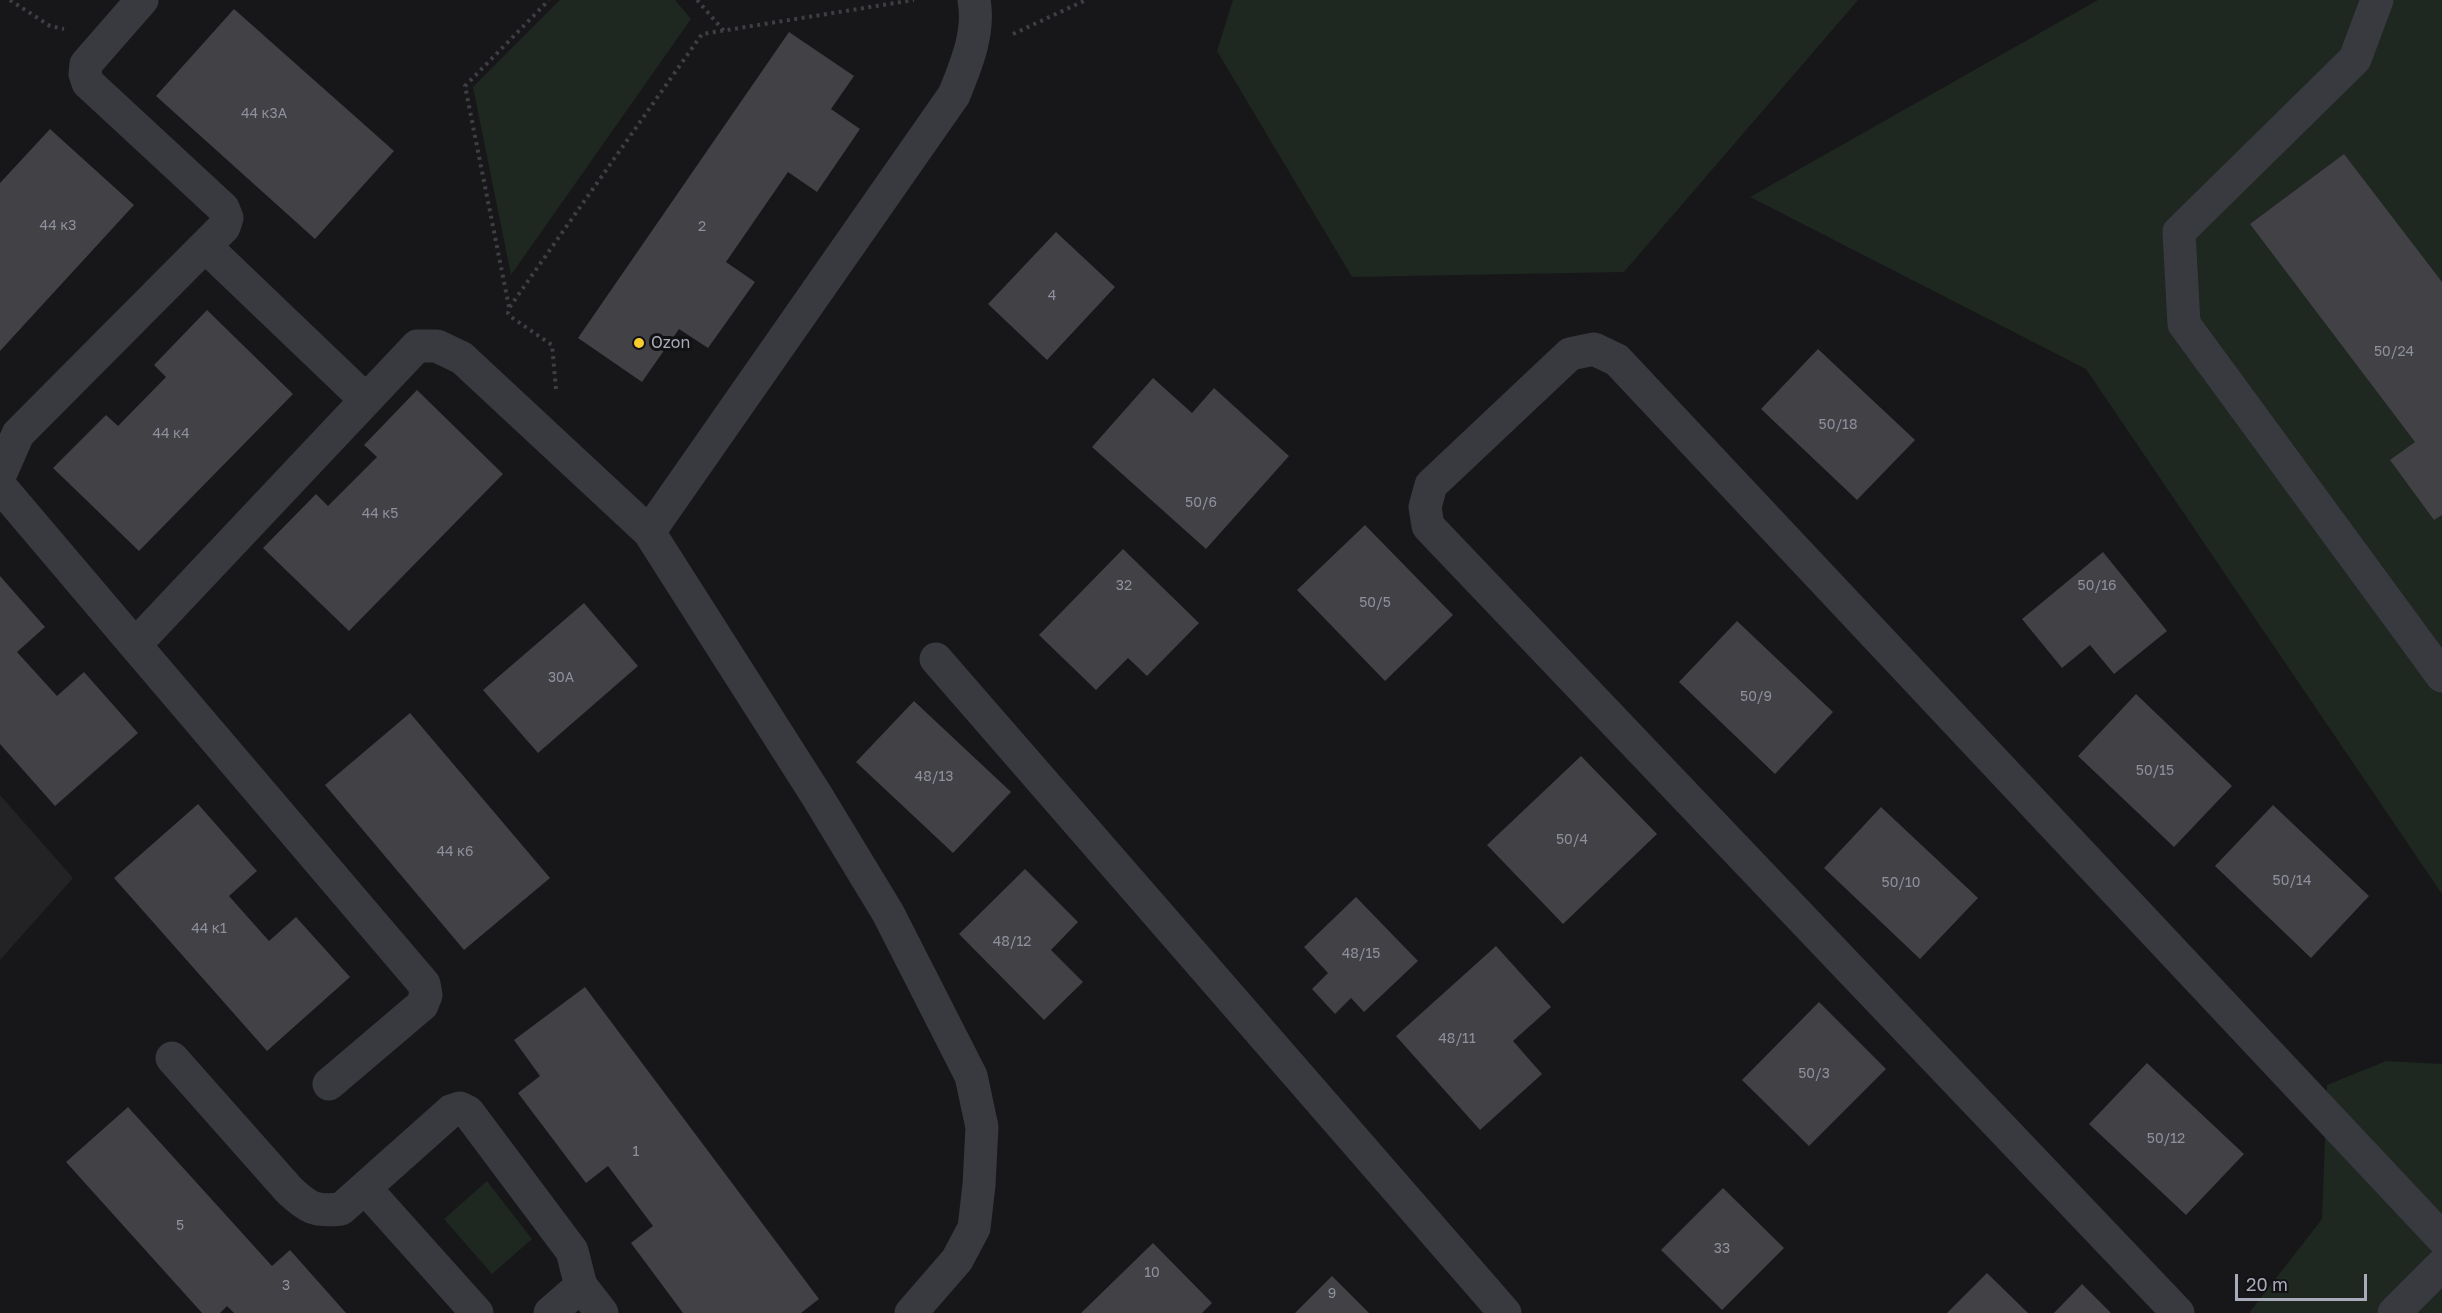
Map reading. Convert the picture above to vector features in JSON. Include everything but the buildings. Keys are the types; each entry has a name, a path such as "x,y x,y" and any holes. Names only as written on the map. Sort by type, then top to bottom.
{"street":[{"path":"0,475 18,434 206,246 224,227 227,218 223,208 88,83 85,74 86,64 142,0"},
{"path":"649,532 954,95 971,54 974,0"},
{"path":"2377,0 2355,59 2179,232 2184,324 2442,676"},
{"path":"206,246 366,400"},
{"path":"135,645 417,346 438,346 462,358 649,532 817,796 888,913 971,1076 982,1127 974,1227 957,1260 910,1313"},
{"path":"2178,1313 1428,526 1425,507 1431,486 1570,354 1594,349 1617,360 2442,1238"},
{"path":"0,486 424,984 426,995 422,1005 329,1084"},
{"path":"936,659 1505,1313"},
{"path":"172,1058 289,1190 305,1205 314,1209 341,1209 451,1111 460,1108 468,1112 572,1251 580,1286 603,1313"},
{"path":"365,1188 477,1313"},
{"path":"2394,1313 2442,1265"},
{"path":"550,1313 580,1286"}],"path":[{"path":"10,0 50,26 108,39"},
{"path":"549,0 465,86 509,308 508,313 552,345 561,450"},
{"path":"698,0 724,31"},
{"path":"509,308 702,34 914,0"},
{"path":"971,54 1086,0"}],"shaded area":[{"path":"560,0 675,0 691,19 511,275 473,87"},
{"path":"1233,0 1858,0 1624,272 1352,277 1217,51"},
{"path":"2098,0 2442,0 2442,894 2086,369 1750,197"},
{"path":"0,795 73,878 0,960"},
{"path":"2386,1061 2442,1064 2442,1313 2249,1313 2322,1219 2327,1085"},
{"path":"487,1181 532,1239 492,1274 444,1219"}],"place":[{"name":"Ozon","path":"639,343"}]}
